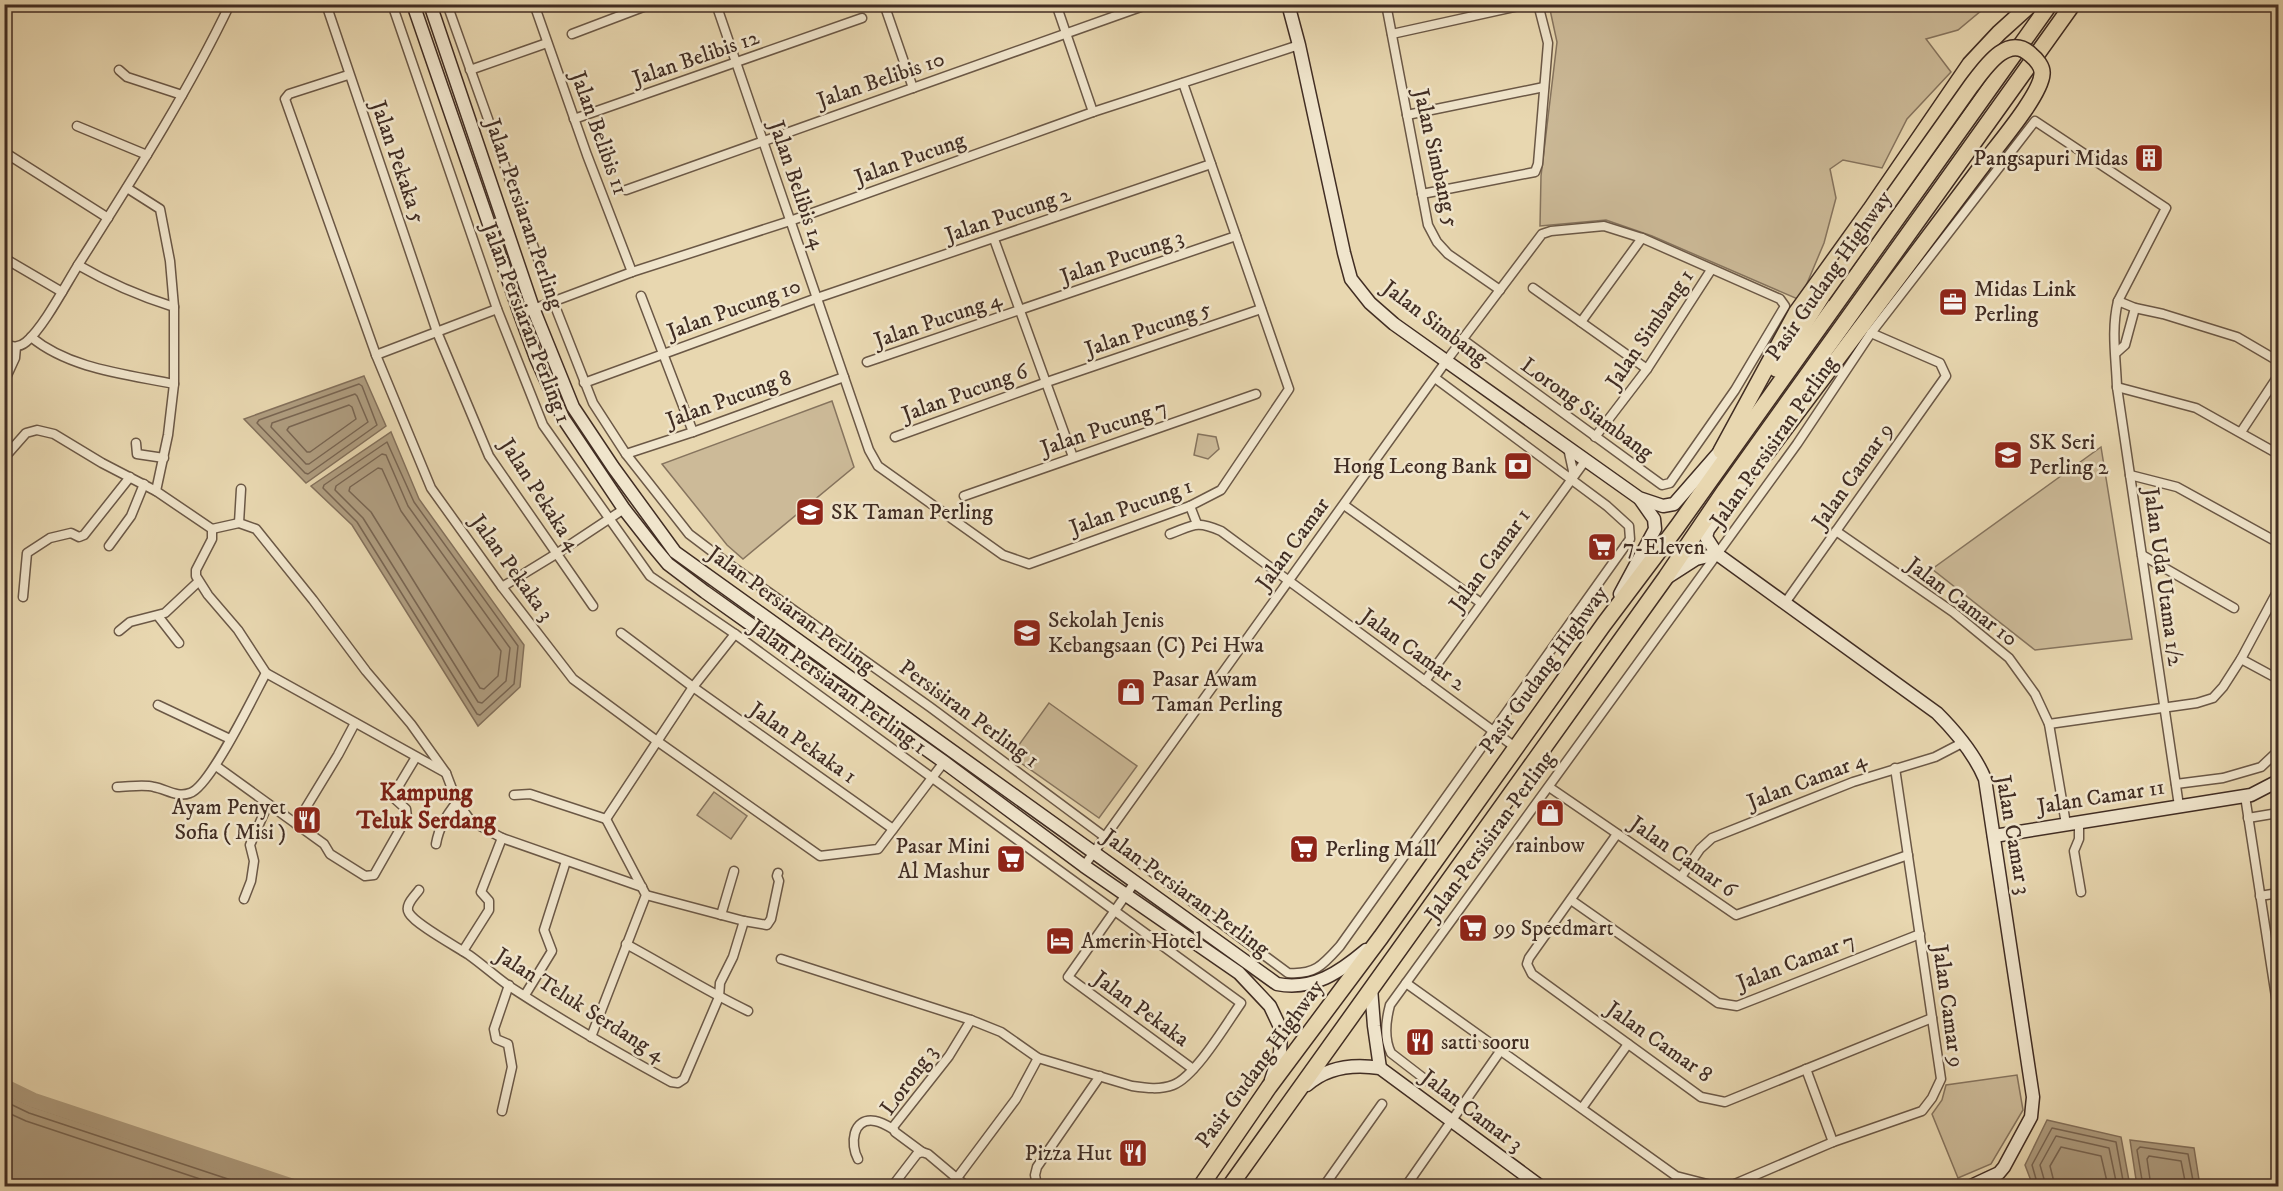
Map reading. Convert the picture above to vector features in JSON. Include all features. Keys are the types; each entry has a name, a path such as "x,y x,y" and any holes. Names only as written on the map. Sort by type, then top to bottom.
{"highway":[{"path":"1677,527 1747,407 1796,313 1970,64 2031,4"},
{"name":"Pasir Gudang Highway","path":"1201,1186 1269,1087 1381,937 1515,747 1677,527 2050,4"},
{"name":"Pasir Gudang Highway","path":"1230,1186 2073,4"},
{"path":"1725,490 1749,474 1800,410 2019,117 2039,85 2043,72 2037,60 2027,50 2015,48 2004,50 1993,58 1971,86 1822,296 1767,383 1747,407"}],"main road":[{"name":"Jalan Persiaran Perling","path":"413,4 536,358 563,418 624,509 668,564 705,592 944,762 1084,866 1239,973 1270,1006 1277,1017 1281,1034 1280,1053 1269,1087"},
{"name":"Jalan Persiaran Perling","path":"429,4 533,309 573,407 613,467 675,552 705,576 1277,984 1294,987 1332,976 1381,937"},
{"name":"Jalan Simbang","path":"1288,4 1351,279 1370,303 1394,324 1639,498"},
{"path":"1639,498 1663,506 1674,504 1722,449"},
{"path":"1666,577 1696,559 1718,554 1706,537 1708,530 1749,474"},
{"path":"1604,624 1655,529 1654,519 1639,498"},
{"name":"Jalan Camar 3","path":"1718,554 1938,713 1962,743 1985,779 2033,1097 2031,1117 2004,1167 1999,1173 1971,1186"},
{"name":"Jalan Camar 11","path":"1994,836 2245,796 2278,781"},
{"path":"1292,1098 1318,1076 1337,1069 1356,1066 1380,1068 1371,988"},
{"name":"Jalan Camar 3","path":"1380,1068 1540,1186"}],"street":[{"path":"4,344 16,347 24,344 62,292 203,61 230,4"},
{"name":"Jalan Pekaka 5","path":"326,4 348,75 437,332"},
{"name":"Jalan Persiaran Perling 1","path":"392,4 497,309 543,425 650,576 735,634 931,779"},
{"name":"Jalan Persiaran Perling 1","path":"447,4 584,383 593,404 626,454"},
{"name":"Jalan Belibis 11","path":"534,4 574,120 632,272"},
{"path":"572,34 651,4"},
{"name":"Jalan Belibis 14","path":"716,4 844,377"},
{"path":"884,4 913,88"},
{"path":"1056,4 1093,112"},
{"name":"Jalan Belibis 10","path":"626,190 1149,4"},
{"name":"Jalan Simbang 5","path":"1386,4 1428,225 1437,242 1448,254 1500,290"},
{"path":"1392,34 1528,4"},
{"path":"1422,194 1535,172 1538,164 1548,43 1538,4"},
{"name":"Jalan Belibis 12","path":"574,120 862,18"},
{"path":"470,70 547,43"},
{"name":"Jalan Pucung","path":"520,314 632,272 790,220 1093,112 1299,45"},
{"path":"119,70 127,77 182,95"},
{"name":"Jalan Pekaka 3","path":"348,75 290,94 285,99 376,355 431,488 573,679 820,856 878,849 944,762"},
{"name":"Jalan Pucung 1","path":"844,377 869,450 878,466 1003,555 1029,564 1190,506 1221,490 1289,389 1183,83"},
{"path":"1407,115 1544,87"},
{"name":"Jalan Persisiran Perling","path":"1461,1107 1395,1058 1389,1048 1386,1019 1390,1005 1797,444 1871,333 2035,121 2165,206 2166,212 2118,301"},
{"path":"77,126 147,155"},
{"path":"4,152 108,218"},
{"name":"Jalan Pucung 2","path":"817,298 1211,164"},
{"path":"127,188 160,209 170,261 174,307 174,384 164,458 156,491"},
{"name":"Jalan Camar","path":"1084,866 1462,339 1542,234 1599,225 1642,238"},
{"name":"Jalan Pucung 3","path":"1020,311 1236,236"},
{"path":"1581,322 1642,238 1712,270"},
{"path":"994,239 1073,457"},
{"path":"4,258 62,292"},
{"path":"78,265 132,294 174,307"},
{"name":"Jalan Simbang 1","path":"1595,437 1647,369 1712,270"},
{"name":"Lorong Siambang","path":"1462,339 1662,485 1670,483 1735,390 1785,306 1780,299 1712,270"},
{"path":"1533,288 1647,369"},
{"path":"641,296 693,432"},
{"name":"Jalan Pucung 10","path":"584,383 817,298"},
{"path":"2118,301 2237,337 2278,361"},
{"name":"Jalan Uda Utama 1/2","path":"2118,301 2113,345 2116,353 2117,387 2180,806"},
{"path":"2116,353 2125,345 2135,308"},
{"path":"376,355 497,309"},
{"name":"Jalan Pucung 5","path":"1047,382 1262,309"},
{"name":"Jalan Pucung 4","path":"867,362 1020,311"},
{"name":"Jalan Pekaka 4","path":"437,332 489,456 593,606"},
{"name":"Jalan Camar 9","path":"1785,603 1946,376 1940,363 1871,333"},
{"path":"31,337 47,350 73,361 174,384"},
{"path":"4,382 15,358 16,347"},
{"path":"2241,432 2278,376"},
{"name":"Jalan Pucung 8","path":"626,454 844,377"},
{"path":"1434,378 1572,479"},
{"name":"Jalan Pucung 6","path":"895,437 1047,382"},
{"path":"2117,387 2196,408 2278,454"},
{"name":"Jalan Pucung 7","path":"964,496 1256,394"},
{"path":"4,458 26,433 37,430 54,434 102,463 156,491 212,529 239,523 256,529 366,671 411,724 446,773 458,802 471,821 502,838 644,891 762,925 770,922 779,881 778,873"},
{"path":"136,442 137,454 164,458"},
{"path":"1568,448 1573,471 1572,479"},
{"name":"Persisiran Perling 1","path":"626,454 689,534 930,707 1288,973 1299,974 1313,971 1322,965 1340,945 1630,539 1629,526 1572,479"},
{"name":"Jalan Camar 1","path":"1425,681 1585,461"},
{"path":"1572,479 1590,470 1598,470"},
{"path":"2130,475 2177,487 2275,542"},
{"path":"23,597 27,553 50,538 70,533 79,537 84,535 130,477"},
{"path":"109,546 131,516 144,484"},
{"path":"239,523 242,489"},
{"path":"1344,505 1481,603"},
{"path":"1170,534 1197,524 1190,506"},
{"path":"502,586 624,509"},
{"name":"Jalan Camar 2","path":"1197,524 1204,524 1221,531 1515,747"},
{"path":"212,529 212,539 196,570 198,582 238,630 266,673 446,773"},
{"name":"Jalan Camar 10","path":"1836,531 1953,612 1992,642 2008,658 2035,694 2049,724 2079,839 2074,851 2081,892"},
{"path":"2142,555 2234,608"},
{"path":"119,631 130,622 165,614 198,582"},
{"path":"2049,724 2197,703 2213,698 2241,659 2278,590"},
{"path":"158,616 178,643"},
{"name":"Jalan Pekaka 1","path":"621,633 893,829"},
{"path":"606,819 693,687 735,634"},
{"path":"2241,659 2278,679"},
{"path":"117,787 154,786 174,794 190,794 201,785 216,766 266,673"},
{"path":"158,705 230,739"},
{"path":"296,824 355,723"},
{"name":"Jalan Camar 4","path":"1681,877 1700,849 1712,838 1853,782 1935,758 1962,743"},
{"path":"2176,784 2223,778 2261,767 2278,751"},
{"path":"216,766 324,844 330,854 370,877 374,875 407,817 406,809 395,799 395,792 416,757"},
{"name":"Jalan Camar 9","path":"1730,1186 1833,1142 1922,1111 1932,1098 1941,1079 1895,768"},
{"path":"781,959 971,1020 1001,1032 1038,1058 1132,1086 1159,1088 1173,1085 1193,1070 1241,1003 931,779"},
{"name":"Jalan Camar 6","path":"1549,787 1736,915 1908,855"},
{"path":"514,795 530,794 606,819 644,891 591,1037"},
{"path":"2245,796 2278,1010"},
{"path":"436,844 438,831 445,817 458,802"},
{"path":"244,898 251,881 254,861 250,845 268,804"},
{"path":"2248,818 2278,813"},
{"name":"Jalan Camar 8","path":"1617,834 1527,964 1532,974 1701,1097 1725,1102 1932,1018"},
{"path":"463,951 489,910 489,901 480,892 502,838"},
{"path":"525,995 552,951 544,930 566,861"},
{"path":"721,915 734,871"},
{"path":"1115,911 1135,882"},
{"name":"Jalan Teluk Serdang 4","path":"419,890 408,904 410,914 509,986 591,1037 671,1082 678,1083 684,1079 719,997"},
{"path":"2260,896 2278,893"},
{"name":"Jalan Camar 7","path":"1571,900 1718,1003 1737,1006 1920,934"},
{"name":"Jalan Pekaka","path":"1115,911 1068,977 1193,1070"},
{"path":"719,997 720,983 733,957 744,921"},
{"path":"626,944 748,1011"},
{"path":"1406,983 1676,1176 1715,1186"},
{"path":"502,1111 512,1067 508,1044 496,1039 494,1029 509,986"},
{"name":"Lorong 3","path":"966,1186 954,1183 928,1154 922,1152 893,1129 895,1122 949,1056 971,1020"},
{"path":"1582,1108 1628,1044"},
{"path":"1406,1186 1501,1050"},
{"path":"954,1183 1016,1099 1038,1058"},
{"path":"1806,1070 1833,1142"},
{"path":"1037,1186 1035,1175 1037,1167 1100,1076"},
{"path":"1324,1186 1382,1104"},
{"path":"858,1160 852,1143 858,1128 868,1121 875,1121 893,1129"},
{"path":"894,1184 917,1154 922,1152"}],"shaded area":[{"path":"1549,5 1988,5 1958,30 1926,39 1951,72 1907,119 1882,168 1843,160 1830,169 1836,198 1824,243 1800,300 1652,236 1606,220 1540,226 1541,176 1557,42"},
{"path":"832,401 854,467 743,559 727,545 662,464"},
{"path":"1198,434 1216,437 1219,449 1208,459 1194,455"},
{"path":"2101,447 2132,639 2035,650 1932,569"},
{"path":"1049,703 1137,766 1099,818 1011,756"},
{"path":"714,792 747,816 731,839 697,815"},
{"path":"2017,1075 2023,1110 1991,1164 1958,1178 1932,1114 1942,1100 1946,1085"}],"water":[{"path":"364,376 386,426 306,483 244,419"},
{"path":"391,432 419,499 524,645 520,687 478,726 352,525 311,486"},
{"path":"5,1086 33,1100 292,1186 5,1186"},
{"path":"2047,1120 2121,1137 2130,1186 2033,1186 2025,1165"},
{"path":"2130,1140 2194,1148 2200,1186 2137,1186"}],"waterway":[{"path":"4,1086 33,1100 292,1186"}],"place":[{"name":"Pangsapuri Midas","path":"2149,158"},
{"name":"Midas Link Perling","path":"1953,302"},
{"name":"SK Seri Perling 2","path":"2008,455"},
{"name":"Hong Leong Bank","path":"1518,466"},
{"name":"SK Taman Perling","path":"810,512"},
{"name":"7-Eleven","path":"1602,547"},
{"name":"Sekolah Jenis Kebangsaan (C) Pei Hwa","path":"1027,633"},
{"name":"Pasar Awam Taman Perling","path":"1131,692"},
{"name":"rainbow","path":"1550,813"},
{"name":"Ayam Penyet Sofia ( Misi )","path":"307,820"},
{"name":"Perling Mall","path":"1304,849"},
{"name":"Pasar Mini Al Mashur","path":"1011,859"},
{"name":"99 Speedmart","path":"1473,928"},
{"name":"Amerin Hotel","path":"1060,941"},
{"name":"satti sooru","path":"1420,1042"},
{"name":"Pizza Hut","path":"1133,1153"}],"district":[{"name":"Kampung Teluk Serdang","path":"426,807"}]}
